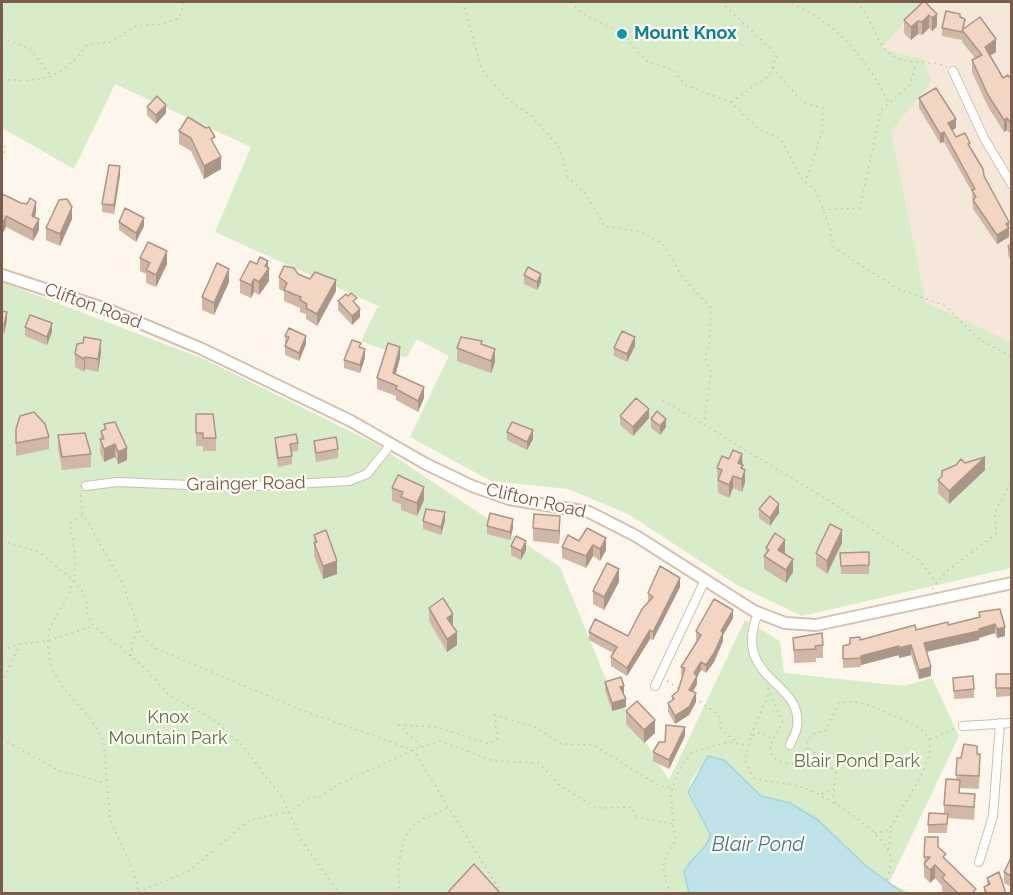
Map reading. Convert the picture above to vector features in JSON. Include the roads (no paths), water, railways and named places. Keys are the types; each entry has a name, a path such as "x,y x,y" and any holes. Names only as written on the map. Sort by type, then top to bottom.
{"main road":[{"name":"Clifton Road","path":"2,275 109,310 202,349 351,421 444,473 490,493 509,499 590,512 636,536 758,613 784,623 816,625 1011,583"}],"street":[{"path":"954,71 984,138 1011,185"},
{"name":"Grainger Road","path":"86,486 117,482 237,487 349,481 367,474 391,444"},
{"path":"656,686 705,580"},
{"path":"758,613 750,633 752,651 765,673 784,692 795,712 797,727 790,745"},
{"path":"979,862 993,816 1000,723"},
{"path":"963,726 1011,723"}],"water":[{"name":"Blair Pond","path":"708,756 724,760 761,796 790,803 818,820 865,865 903,893 689,893 684,872 703,849 710,834 688,792"}],"place":[{"name":"Mount Knox","path":"622,34"}],"park label":[{"name":"Knox Mountain Park","path":"168,728"},
{"name":"Blair Pond Park","path":"857,762"}]}
